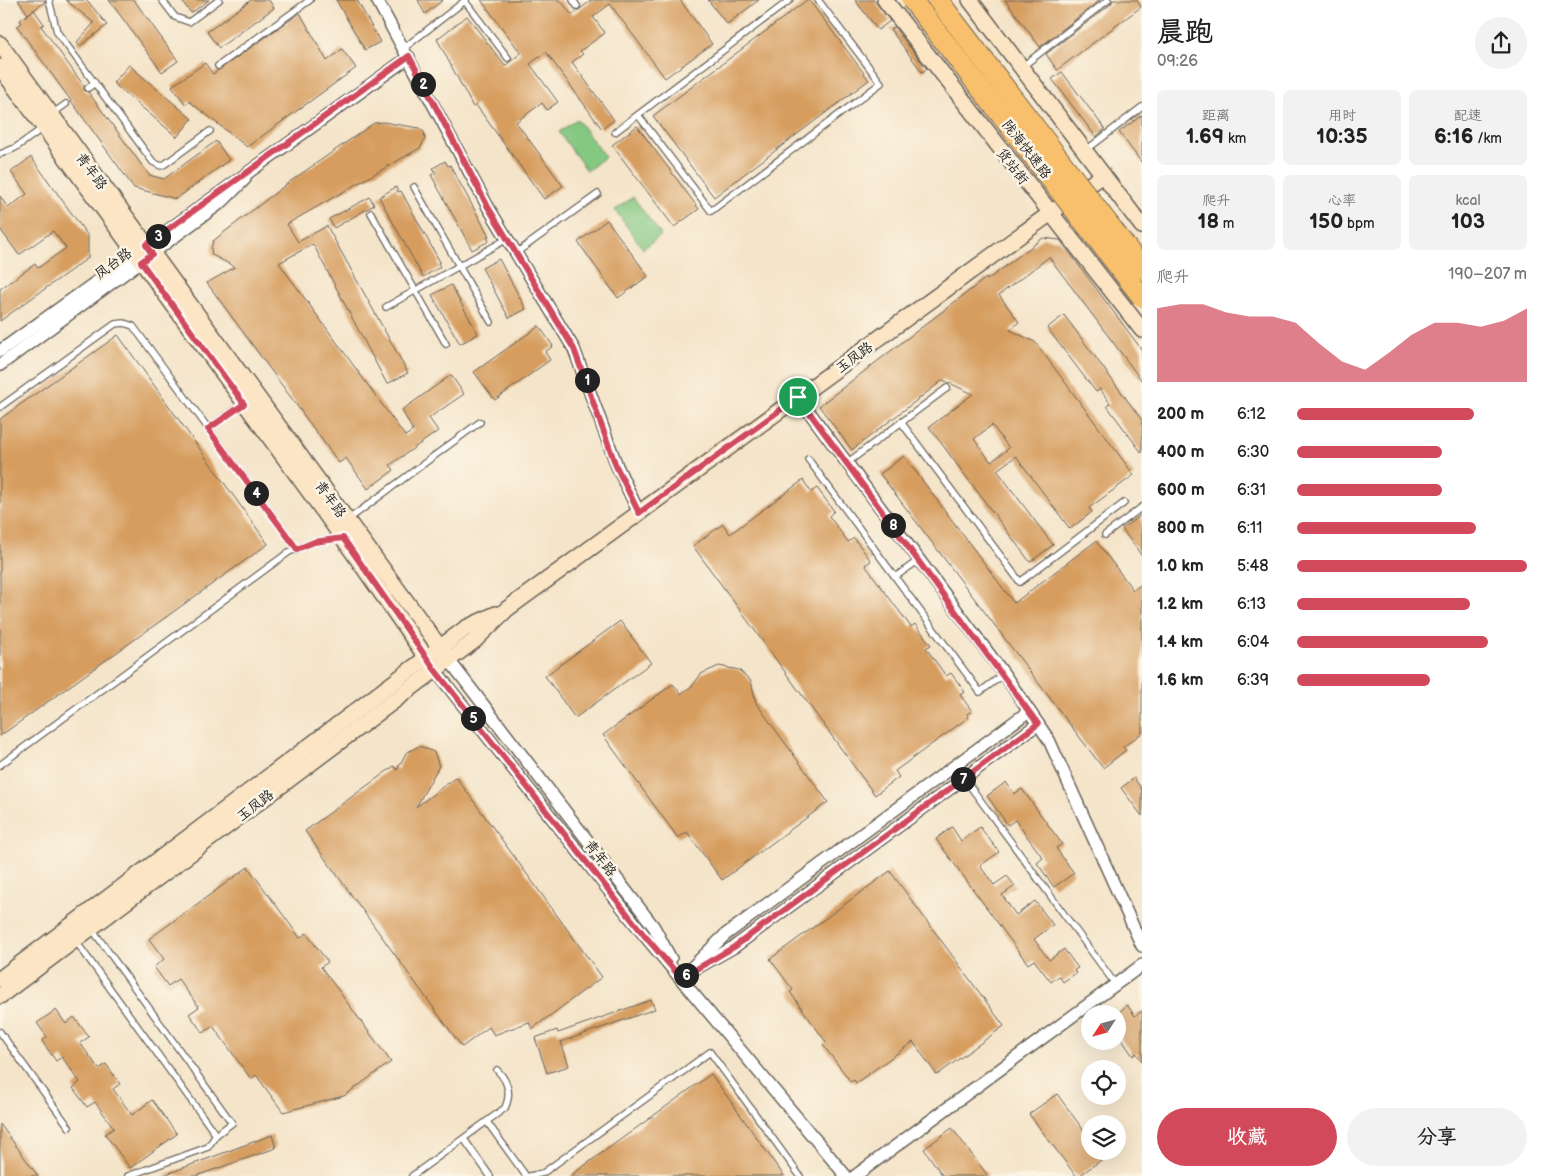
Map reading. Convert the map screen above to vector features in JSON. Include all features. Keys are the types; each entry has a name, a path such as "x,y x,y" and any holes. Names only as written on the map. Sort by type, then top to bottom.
{"highway":[{"name":"陇海快速路","path":"912,0 1142,297"},
{"name":"陇海快速路","path":"938,0 1142,268"}],"street":[{"path":"377,0 469,172 574,349 616,466 639,513"},
{"name":"货站街","path":"885,0 1142,330"},
{"path":"970,0 1142,226"},
{"name":"青年路","path":"0,44 48,121 143,253 347,521 449,660 654,926 681,978"},
{"name":"凤台路","path":"0,351 143,253 223,201 263,162 406,52"},
{"name":"青年路","path":"0,67 48,121"},
{"name":"玉凤路","path":"0,980 432,664 449,660 474,641 507,609 1103,175"},
{"name":"凤台路","path":"0,365 143,253"},
{"name":"青年路","path":"143,253 244,404 343,538 432,664 638,928 681,978"},
{"path":"798,397 1004,674 1049,740 1142,946"},
{"name":"玉凤路","path":"0,996 432,664 440,648 466,628 507,609"},
{"path":"681,978 725,935 1030,712"},
{"path":"681,978 734,947 1038,724"},
{"path":"855,1176 1142,965"},
{"path":"681,978 846,1176"}],"lane":[{"path":"50,0 57,32 153,162 161,166 210,132"},
{"path":"162,0 175,18 189,22 219,0"},
{"path":"218,66 310,0"},
{"path":"406,52 465,0 508,58"},
{"path":"615,132 790,0"},
{"path":"638,115 711,211 881,83 818,0"},
{"path":"1021,68 1108,0"},
{"path":"88,88 95,83"},
{"path":"0,154 15,148 66,104"},
{"path":"1085,151 1142,108"},
{"path":"414,187 491,322"},
{"path":"516,253 598,194"},
{"path":"371,213 446,344"},
{"path":"386,307 507,238"},
{"path":"0,407 115,324 124,323 133,326 297,549"},
{"path":"847,463 947,388"},
{"path":"208,429 244,404"},
{"path":"347,521 480,422"},
{"path":"901,422 1020,582 1124,503"},
{"path":"808,459 980,692 1004,674"},
{"path":"1105,535 1142,507"},
{"path":"0,765 289,552 314,542 343,538"},
{"path":"895,577 919,560"},
{"path":"964,778 1116,985"},
{"path":"90,927 232,1123 216,1135 208,1147 128,1176"},
{"path":"75,939 216,1135"},
{"path":"0,1032 69,1127"},
{"path":"530,1176 543,1172 710,1052 800,1176"},
{"path":"412,1176 505,1108 508,1102 507,1084 497,1070"},
{"path":"487,1122 526,1176"},
{"path":"464,1139 490,1176"}],"green space":[{"path":"577,119 605,157 587,171 559,132"},
{"path":"633,197 661,235 643,249 615,210"}],"building":[{"path":"18,0 44,0 45,2 28,14"},
{"path":"66,0 87,0 107,25 80,46 77,42 94,23"},
{"path":"109,0 134,0 178,61 162,72"},
{"path":"181,0 209,0 191,13"},
{"path":"251,0 269,0 274,8 219,48 207,32"},
{"path":"336,0 357,0 380,42 365,50"},
{"path":"418,0 443,0 425,14"},
{"path":"481,0 560,0 572,15 592,0 680,0 712,44 665,78 610,4 593,17 605,33 580,51 583,54 572,62 614,120 602,129 546,52 530,64 558,102 547,110 542,103 516,122 563,186 544,199 476,105 473,107 437,39 467,16 505,66 521,53"},
{"path":"708,0 759,0 727,24"},
{"path":"809,0 869,80 714,197 653,116"},
{"path":"855,0 874,0 890,21 878,30"},
{"path":"1005,0 1100,0 1040,47"},
{"path":"1113,0 1137,0 1141,7 1057,70 1046,54 1111,4"},
{"path":"34,10 44,24 41,26 84,86 84,90 89,93 149,175 164,179 216,141 229,160 176,199 134,188 17,26 22,23 20,20"},
{"path":"300,13 327,61 342,49 356,68 247,147 189,101 186,105 172,86 205,63 213,74"},
{"path":"894,27 927,69 922,72 890,29"},
{"path":"129,65 192,119 177,137 113,83"},
{"path":"1062,72 1105,129 1096,137 1052,79"},
{"path":"1142,115 1142,163 1119,132"},
{"path":"383,122 419,128 424,132 425,139 420,148 287,224 298,242 327,226 408,373 387,384 313,244 279,263 405,436 413,431 402,410 451,375 464,394 429,418 438,431 390,465 394,470 368,489 346,458 339,463 207,283 235,267 212,255 213,241 288,183 374,123"},
{"path":"637,126 699,209 674,227 612,145"},
{"path":"31,157 88,236 88,258 0,321 0,289 35,264 38,268 66,248 53,231 19,255 0,229 0,196 8,208 27,194 11,172"},
{"path":"445,161 448,166 450,165 489,236 487,237 489,241 472,250 431,175 436,173 433,168"},
{"path":"396,187 398,192 401,191 440,262 438,263 440,267 423,277 379,197"},
{"path":"370,197 374,205 334,228 329,219"},
{"path":"607,220 648,276 618,298 578,242"},
{"path":"1043,238 1060,240 1142,350 1142,381 1049,257 999,295 1019,322 1010,330 1035,342 1134,475 1089,508 1092,512 1070,529 1016,456 997,470 1053,545 1030,562 929,427 973,394 943,380 852,450 819,406 986,278 987,280","holes":["992,425 1009,448 991,462 974,439"]},
{"path":"499,259 526,309 509,318 482,268"},
{"path":"451,285 478,334 460,344 432,295"},
{"path":"1064,315 1142,420 1142,453 1107,406 1110,403 1100,389 1096,392 1047,328"},
{"path":"539,326 553,346 545,352 550,360 495,400 474,372"},
{"path":"118,335 268,544 0,736 0,419"},
{"path":"904,456 1014,603 1096,541 1133,590 1142,584 1142,733 1123,747 1126,750 1103,768 880,474"},
{"path":"803,480 811,492 817,488 834,511 829,516 848,542 854,538 871,561 865,565 911,627 915,624 931,645 926,648 946,676 951,673 965,692 960,695 972,711 967,714 969,717 895,771 899,777 875,795 693,546 723,524 730,534"},
{"path":"1142,514 1142,556 1122,529"},
{"path":"620,621 651,663 575,718 545,676"},
{"path":"719,666 739,670 751,681 756,703 828,802 722,880 687,832 678,838 603,735 673,684 681,694 693,685 701,674"},
{"path":"419,746 434,752 439,766 416,807 456,777 602,977 532,1029 529,1022 494,1035 489,1027 462,1047 305,831 394,766 397,770 406,753"},
{"path":"1134,778 1142,790 1142,816 1121,788"},
{"path":"1006,782 1014,794 1022,789 1062,844 1056,848 1074,873 1054,887 1037,863 1043,858 1015,820 1008,825 987,796"},
{"path":"952,827 961,841 980,827 999,852 980,866 994,885 1007,876 1015,886 1002,895 1016,915 1035,901 1053,925 1034,939 1049,960 1064,949 1078,968 1074,970 1076,973 1063,982 1059,976 1051,982 1034,960 1028,964 936,839"},
{"path":"248,867 300,938 306,933 328,962 321,967 391,1062 344,1096 283,1112 256,1075 251,1079 213,1026 203,1033 189,1014 199,1007 178,979 168,986 154,967 164,959 149,939"},
{"path":"890,871 1004,1026 937,1075 913,1042 856,1083 854,1080 851,1082 823,1045 826,1042 790,992 793,990 770,959"},
{"path":"651,1000 655,1009 561,1042 569,1066 547,1073 535,1038 557,1030 558,1033"},
{"path":"1126,1006 1135,1016 1142,1011 1142,1061 1136,1053 1133,1056 1126,1046"},
{"path":"56,1010 66,1024 74,1017 89,1037 80,1043 99,1069 106,1064 120,1084 113,1089 132,1115 152,1100 177,1134 130,1168 105,1134 114,1128 95,1102 87,1107 73,1088 80,1082 62,1057 56,1061 42,1041 47,1037 37,1023"},
{"path":"711,1074 784,1176 570,1176"},
{"path":"1057,1094 1081,1127 1081,1160 1101,1160 1079,1176 1076,1176 1029,1114"},
{"path":"0,1124 38,1176 0,1176"},
{"path":"952,1128 988,1176 943,1176 924,1149"},
{"path":"272,1135 276,1148 196,1176 161,1176"}],"route":[{"path":"409,56 488,207 574,349 616,466 639,513 798,397 1004,674 1038,724 734,947 681,978 644,935 435,670 343,538 314,542 297,549 208,429 244,404 141,262 152,254 146,245 217,192 263,162 409,56"}]}
